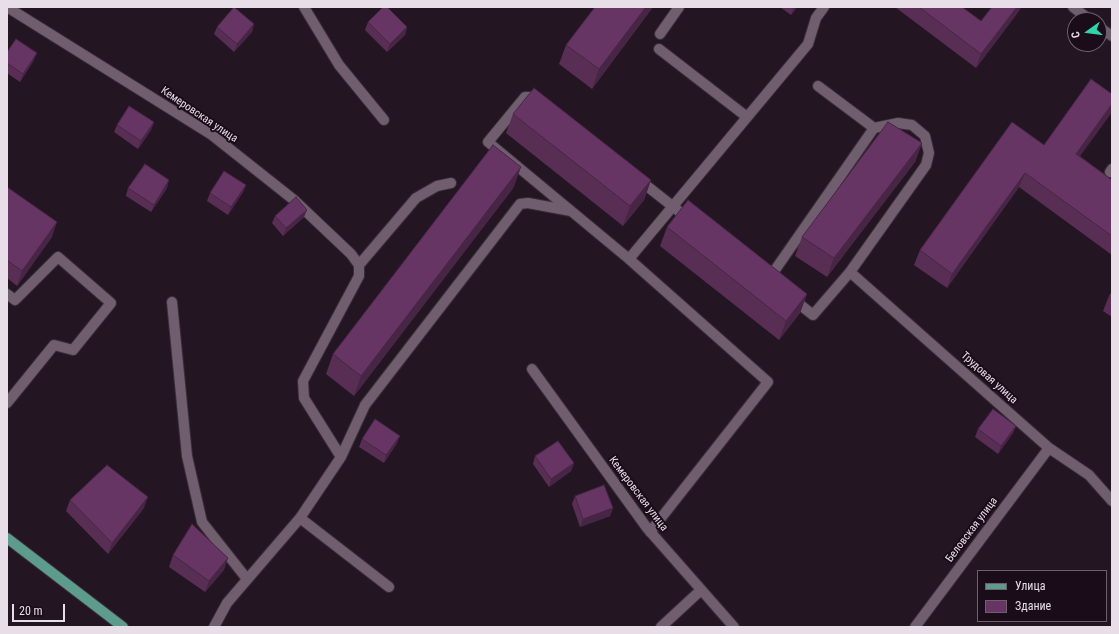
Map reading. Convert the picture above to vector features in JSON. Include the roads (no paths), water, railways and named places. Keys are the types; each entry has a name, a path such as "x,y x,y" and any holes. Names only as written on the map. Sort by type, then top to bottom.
{"main road":[{"path":"7,538 124,627"}],"street":[{"name":"Кемеровская улица","path":"7,7 212,135 294,200 351,254 358,265"},
{"path":"304,7 339,65 384,120"},
{"path":"660,34 679,7"},
{"path":"629,258 808,44 816,18 824,7"},
{"path":"659,49 747,117"},
{"path":"818,86 874,128"},
{"path":"550,109 538,100 531,97 525,97 488,142 629,258 768,382 650,532"},
{"path":"898,123 912,125 925,136 929,153 926,165 850,272 812,314 765,278 874,128 898,123"},
{"path":"629,173 696,225"},
{"path":"341,456 304,398 303,380 359,276 358,265 416,198 438,186 451,183"},
{"path":"214,627 227,603 300,518 341,456 365,404 520,204 528,203 572,211"},
{"path":"7,294 15,300 58,257 111,303 73,350 54,345 7,403"},
{"name":"Трудовая улица","path":"850,272 1049,448 1089,475 1112,501"},
{"path":"172,302 187,456 202,522 248,579"},
{"name":"Кемеровская улица","path":"532,369 650,532 734,627"},
{"name":"Беловская улица","path":"915,627 1049,448"},
{"path":"300,518 389,587"},
{"path":"661,627 701,590"}]}
